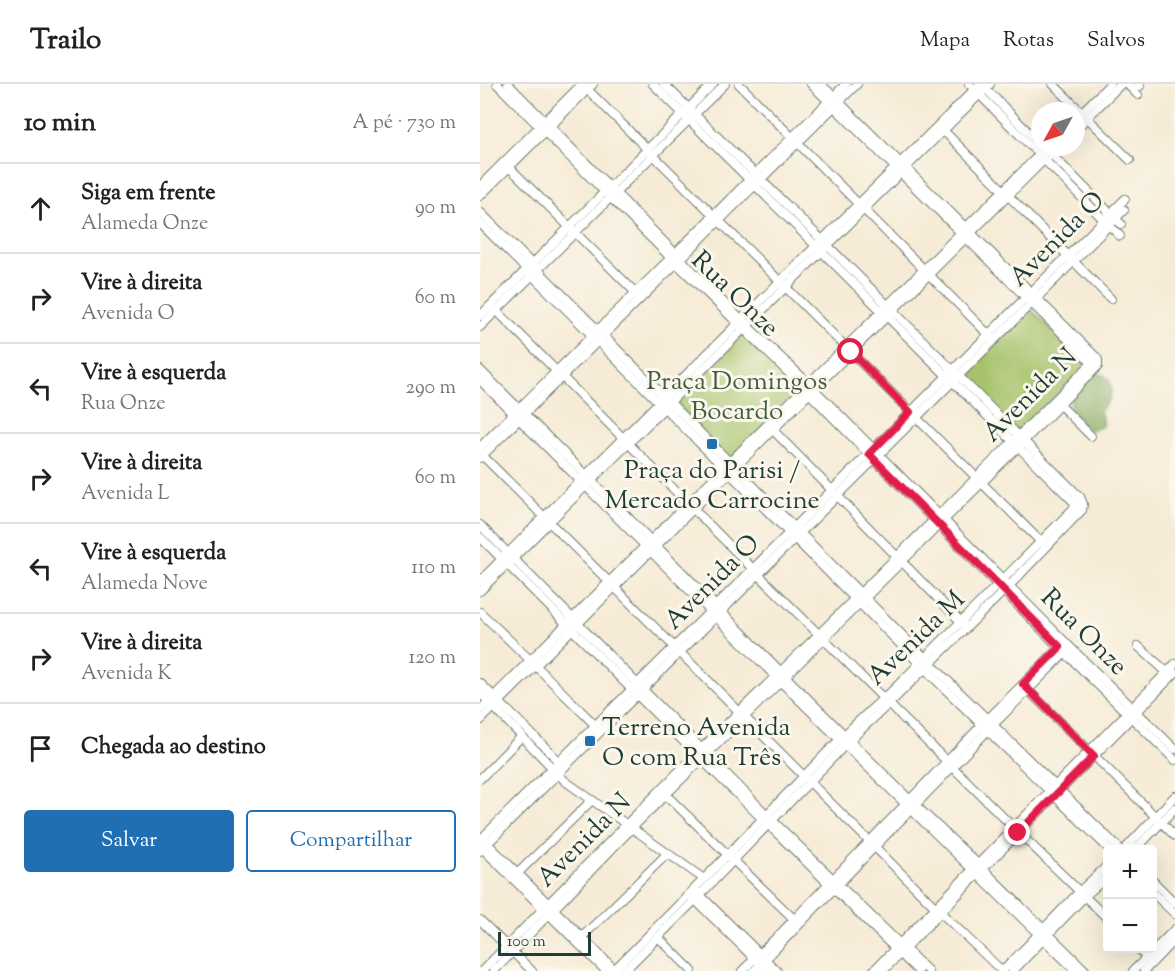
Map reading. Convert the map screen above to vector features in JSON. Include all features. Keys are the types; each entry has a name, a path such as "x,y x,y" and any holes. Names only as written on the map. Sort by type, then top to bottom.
{"street":[{"name":"Rua Onze","path":"497,84 545,127 809,388 1065,647 1132,712 1175,749"},
{"name":"Rua Onze","path":"508,84 545,127"},
{"path":"653,84 689,114 1018,441"},
{"path":"664,84 689,114"},
{"path":"689,114 713,84"},
{"path":"480,327 494,308 650,152 689,114 725,84"},
{"path":"738,84 991,337"},
{"path":"811,84 834,102 1032,298"},
{"path":"821,84 834,102"},
{"path":"834,102 846,84"},
{"path":"480,447 519,413 834,102 857,84"},
{"path":"1053,84 1069,102"},
{"path":"1085,113 1110,84"},
{"path":"1085,114 1121,84"},
{"path":"1127,84 1138,95"},
{"path":"480,186 507,164 585,85 1044,545"},
{"path":"480,591 547,519 980,87 1031,137"},
{"path":"1085,119 1130,160"},
{"path":"941,128 1111,299"},
{"path":"480,721 494,702 533,662 1006,192 1039,156"},
{"path":"1050,156 1112,220 1120,236"},
{"path":"480,196 507,164"},
{"path":"507,164 638,295"},
{"name":"Avenida O","path":"1112,220 1125,199"},
{"name":"Avenida O","path":"482,843 991,337 1124,210"},
{"path":"480,212 533,270 925,663 1055,790 1117,845"},
{"path":"480,223 533,270"},
{"name":"Avenida N","path":"482,971 510,949 629,826 822,637 1094,363 1032,298"},
{"path":"480,316 494,308"},
{"path":"494,308 756,572 1103,915"},
{"path":"480,370 519,413 910,805 1044,934 1086,971"},
{"path":"480,380 519,413"},
{"path":"1057,402 1091,436"},
{"path":"519,413 481,455 872,844 1003,971 1044,934"},
{"path":"770,427 964,624"},
{"name":"Avenida M","path":"624,971 845,740 1004,585 1081,506 1018,441"},
{"path":"480,525 508,559 899,948 918,971"},
{"path":"480,537 508,559"},
{"path":"480,581 508,559"},
{"path":"480,612 598,728"},
{"path":"1138,645 1172,675"},
{"path":"742,971 760,963 949,764 1065,647"},
{"path":"873,971 899,948 1132,712 1172,675 1175,664"},
{"path":"480,683 522,736 572,786 704,879"},
{"path":"1025,687 1175,836"},
{"path":"480,693 494,702 562,764"},
{"path":"480,710 494,702"},
{"name":"Rua Onze","path":"1132,712 1175,760"},
{"path":"480,779 522,736"},
{"path":"1055,790 1106,845"},
{"path":"663,792 797,922"},
{"path":"1138,845 1175,796"},
{"path":"518,873 592,800"},
{"path":"1127,845 1175,808"},
{"path":"482,843 518,873 549,909 582,937 612,971"},
{"path":"482,843 612,971"},
{"path":"582,937 668,853"},
{"name":"Avenida M","path":"612,971 695,895 704,879 731,857"},
{"path":"1013,971 1103,869"},
{"path":"1082,893 1103,879"},
{"path":"1157,885 1175,903"},
{"path":"695,895 760,963 777,971"},
{"path":"1157,897 1175,914"},
{"path":"480,920 532,971"},
{"path":"1143,971 1175,929"},
{"path":"1044,934 1076,971"},
{"path":"658,937 692,971"},
{"path":"1133,971 1175,939"},
{"path":"883,971 899,948"},
{"path":"899,948 928,971"},
{"name":"Avenida N","path":"494,971 510,949"},
{"path":"1142,953 1149,961"}],"green space":[{"path":"1030,308 1086,365 1016,431 963,377"},
{"name":"Praça Domingos Bocardo","path":"743,331 803,388 730,461 672,401"},
{"path":"1097,373 1108,379 1111,390 1108,401 1100,411 1102,426 1090,430 1084,427 1073,414 1071,398"}],"place":[{"name":"Praça do Parisi / Mercado Carrocine","path":"712,444"},
{"name":"Terreno Avenida O com Rua Três","path":"590,741"}],"route":[{"path":"851,352 910,412 869,454 1060,647 1023,684 1094,756 1018,833"}]}
